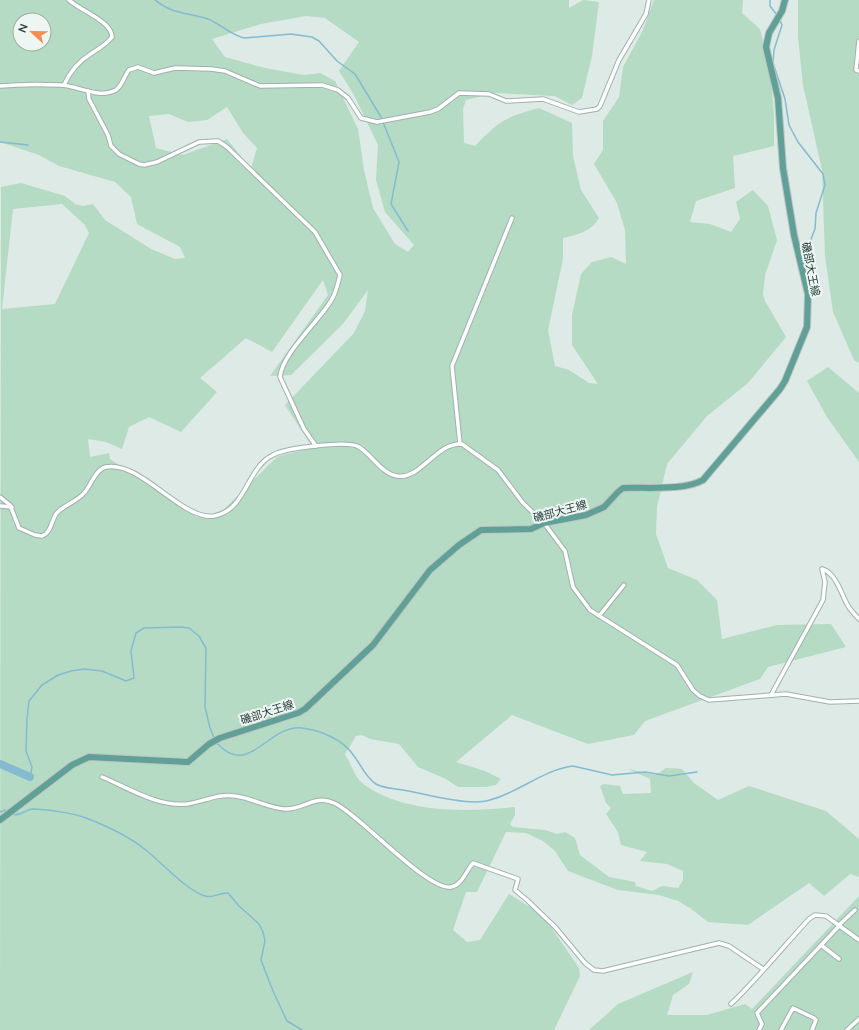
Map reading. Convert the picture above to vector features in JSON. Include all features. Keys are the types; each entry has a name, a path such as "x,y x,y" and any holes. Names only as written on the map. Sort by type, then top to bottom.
{"main road":[{"name":"磯部大王線","path":"0,820 72,765 88,757 188,762 215,741 292,716 305,709 373,645 430,570 459,545 481,530 531,529 544,523 586,515 604,507 623,488 684,486 696,484 703,480 774,397 785,381 807,327 808,294 794,235 783,168 778,98 766,47 769,33 785,0"}],"street":[{"path":"64,85 72,70 86,57 102,47 112,36 109,28 101,21 82,11 69,0"},
{"path":"0,86 24,83 64,85 88,91 106,93 121,86 129,70 138,67 154,73 175,68 211,69 225,71 260,86 322,85 333,88 348,98 360,118 368,121 377,122 430,112 438,109 459,93 489,94 506,101 543,99 579,112 597,109 600,106 619,60 646,14 649,0"},
{"path":"859,41 856,70 859,71"},
{"path":"88,91 89,99 108,135 111,146 119,154 144,165 157,162 200,142 218,141 227,147 315,232 340,275 332,300 287,358 280,372 280,377 304,429 316,446"},
{"path":"460,444 452,366 512,218"},
{"path":"0,497 12,507 19,528 35,535 45,535 58,513 85,493 102,469 113,467 138,475 168,496 195,512 208,516 214,516 230,510 244,492 260,466 271,455 284,450 316,446 357,446 375,460 385,471 398,477 409,475 448,446 460,444 498,470 519,497 544,523 565,552 573,587 590,610 624,630 677,665 700,696 709,700 786,694 830,702 859,701"},
{"path":"0,506 12,507"},
{"path":"771,695 823,600 825,582 822,569 829,572 833,577 848,606 859,619"},
{"path":"599,616 624,585"},
{"path":"102,777 163,803 188,804 222,796 234,796 279,808 289,809 317,800 331,801 343,808 387,846 436,884 448,887 456,885 461,881 473,864 518,879 515,890 556,928 585,963 594,970 603,971 719,943 729,946 763,969"},
{"path":"759,1030 762,1024 757,1013 839,925 855,910"},
{"path":"731,1004 754,982 763,969 809,919 815,915 826,916 859,940"},
{"path":"821,945 839,959"},
{"path":"781,1030 793,1008 816,1020 812,1030"},
{"path":"847,1030 859,1019"}],"green space":[{"path":"0,0 569,0 569,8 583,0 599,2 592,56 582,98 572,105 555,96 495,93 466,100 463,109 464,143 475,146 503,121 518,114 539,108 572,123 573,156 581,190 599,218 592,226 579,234 563,238 563,259 548,330 555,366 569,370 589,383 598,384 572,345 572,315 581,274 592,262 611,257 626,264 625,230 617,203 594,164 603,150 603,121 619,97 623,67 643,30 654,0 743,0 742,13 760,29 770,68 774,115 774,146 733,156 735,188 696,201 690,222 710,224 731,232 740,219 736,202 753,190 768,206 777,240 765,275 763,294 765,301 786,337 748,383 707,416 667,464 657,507 656,534 668,568 697,580 717,600 722,639 777,625 831,624 846,647 768,667 760,679 645,721 634,735 588,744 512,715 456,762 485,771 501,779 496,785 486,787 458,787 446,779 418,767 399,744 370,739 362,735 356,736 345,754 359,780 378,793 396,801 416,806 456,810 515,807 515,815 510,824 513,827 545,830 557,834 565,832 575,838 580,855 609,877 635,882 636,886 652,891 662,886 678,888 683,880 683,871 667,864 640,861 647,852 621,845 618,832 606,814 611,808 606,803 600,786 604,784 620,786 623,794 651,793 650,779 628,769 656,775 666,768 682,769 694,783 718,800 749,786 826,811 859,839 859,877 850,874 824,896 809,883 748,925 708,922 678,901 659,895 618,890 568,871 555,851 543,841 526,833 506,832 477,892 466,892 453,930 467,942 480,940 509,894 543,915 579,968 580,976 554,1030 0,1030 1,187 21,183 65,196 75,204 83,206 93,204 105,220 151,249 175,259 185,258 180,247 137,224 131,197 115,182 59,166 39,155 0,142","holes":["306,16 325,18 359,42 339,71 354,95 378,145 376,180 385,212 414,245 408,252 395,244 373,208 364,170 358,129 335,81 320,73 304,75 265,68 225,57 212,39 261,24","227,107 243,133 257,148 251,169 227,139 183,155 156,148 149,116 169,114 188,122 207,120","62,204 84,224 89,233 55,304 2,309 13,209","323,280 328,295 270,376 291,375 342,325 368,290 365,311 354,333 285,405 313,448 278,456 218,515 197,517 110,459 109,453 90,457 88,439 106,442 122,449 129,427 149,417 181,432 217,392 200,378 246,338 272,352"]},
{"path":"798,0 859,0 859,363 854,360 833,312 825,256 822,170 803,85 798,37"},
{"path":"828,367 859,393 859,462 827,417 807,381"},
{"path":"859,896 859,1030 589,1030 618,1004 693,972 689,984 673,995 667,1015 707,1015 745,1004 752,1009"}],"waterway":[{"path":"155,0 174,11 208,19 239,37 244,38 291,34 312,37 319,41 337,61 355,74 381,117 399,162 391,204 408,231"},
{"path":"770,0 770,6 777,15"},
{"path":"779,18 782,25 774,50 773,63 785,99 789,125 798,142 823,174 825,185 816,213 815,229 811,239 812,249"},
{"path":"0,142 28,145"},
{"path":"30,777 32,767 26,751 29,701 42,685 58,675 71,671 84,669 102,671 126,681 134,678 131,651 136,633 144,628 189,628 199,636 206,648 205,707 210,728 215,740"},
{"path":"217,743 228,753 239,755 249,753 259,748 279,734 290,729 309,729 331,737 344,745 350,750 369,778 379,786 466,802 491,800 513,791 542,776 562,768 573,766 612,775 645,772 669,776 697,772"},
{"path":"0,764 30,777"},
{"path":"12,814 17,815 32,809 37,809 81,816 110,828 133,841 147,851 182,882 198,893 208,897 228,893 239,906 259,924 265,941 261,960 273,991 287,1021 302,1030"},
{"path":"0,812 5,810 8,812"}]}
